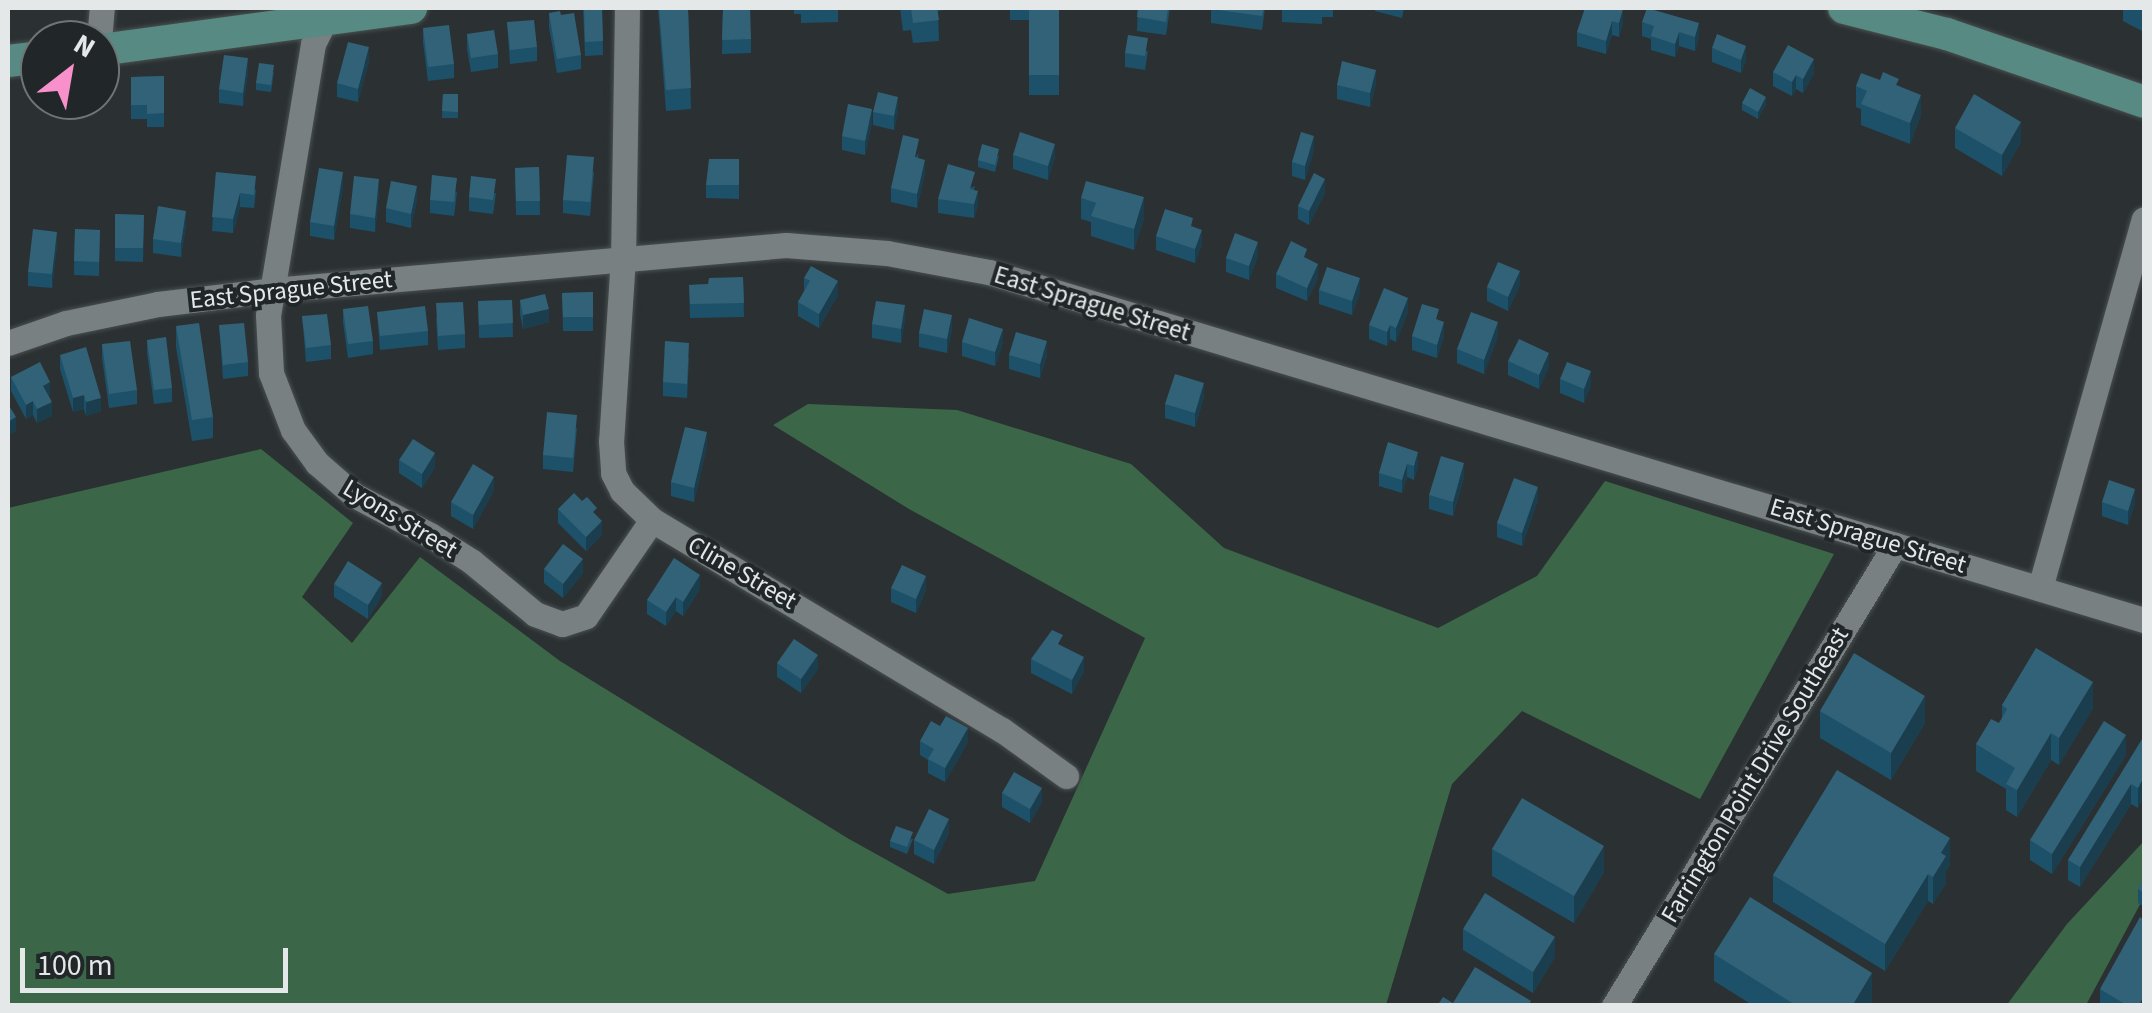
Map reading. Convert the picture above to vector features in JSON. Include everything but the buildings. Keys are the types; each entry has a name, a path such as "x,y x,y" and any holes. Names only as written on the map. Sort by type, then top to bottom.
{"main road":[{"path":"120,47 328,13 411,8"},
{"path":"1844,8 1947,34 2144,102"}],"street":[{"name":"Cline Street","path":"627,8 623,257 610,441 614,473 634,507 652,520 1002,730 1066,776"},
{"name":"Lyons Street","path":"328,13 313,44 268,315 271,373 285,417 317,463 354,494 471,561 535,614 562,624 586,616 652,520"},
{"path":"2040,588 2144,220"},
{"name":"East Sprague Street","path":"8,344 66,323 158,304 273,290 786,245 887,253 989,272 2144,620"},
{"name":"Farrington Point Drive Southeast","path":"1614,1006 1895,544"}],"green space":[{"path":"808,404 957,410 1131,464 1224,548 1438,628 1537,576 1605,481 1834,554 1700,799 1522,711 1452,784 1386,1005 8,1005 8,508 261,449 353,523 302,597 352,643 420,557 560,661 849,839 948,894 1035,881 1145,638 909,509 773,425"},
{"path":"2144,841 2144,897 2086,1005 2006,1006 2067,924"}]}
